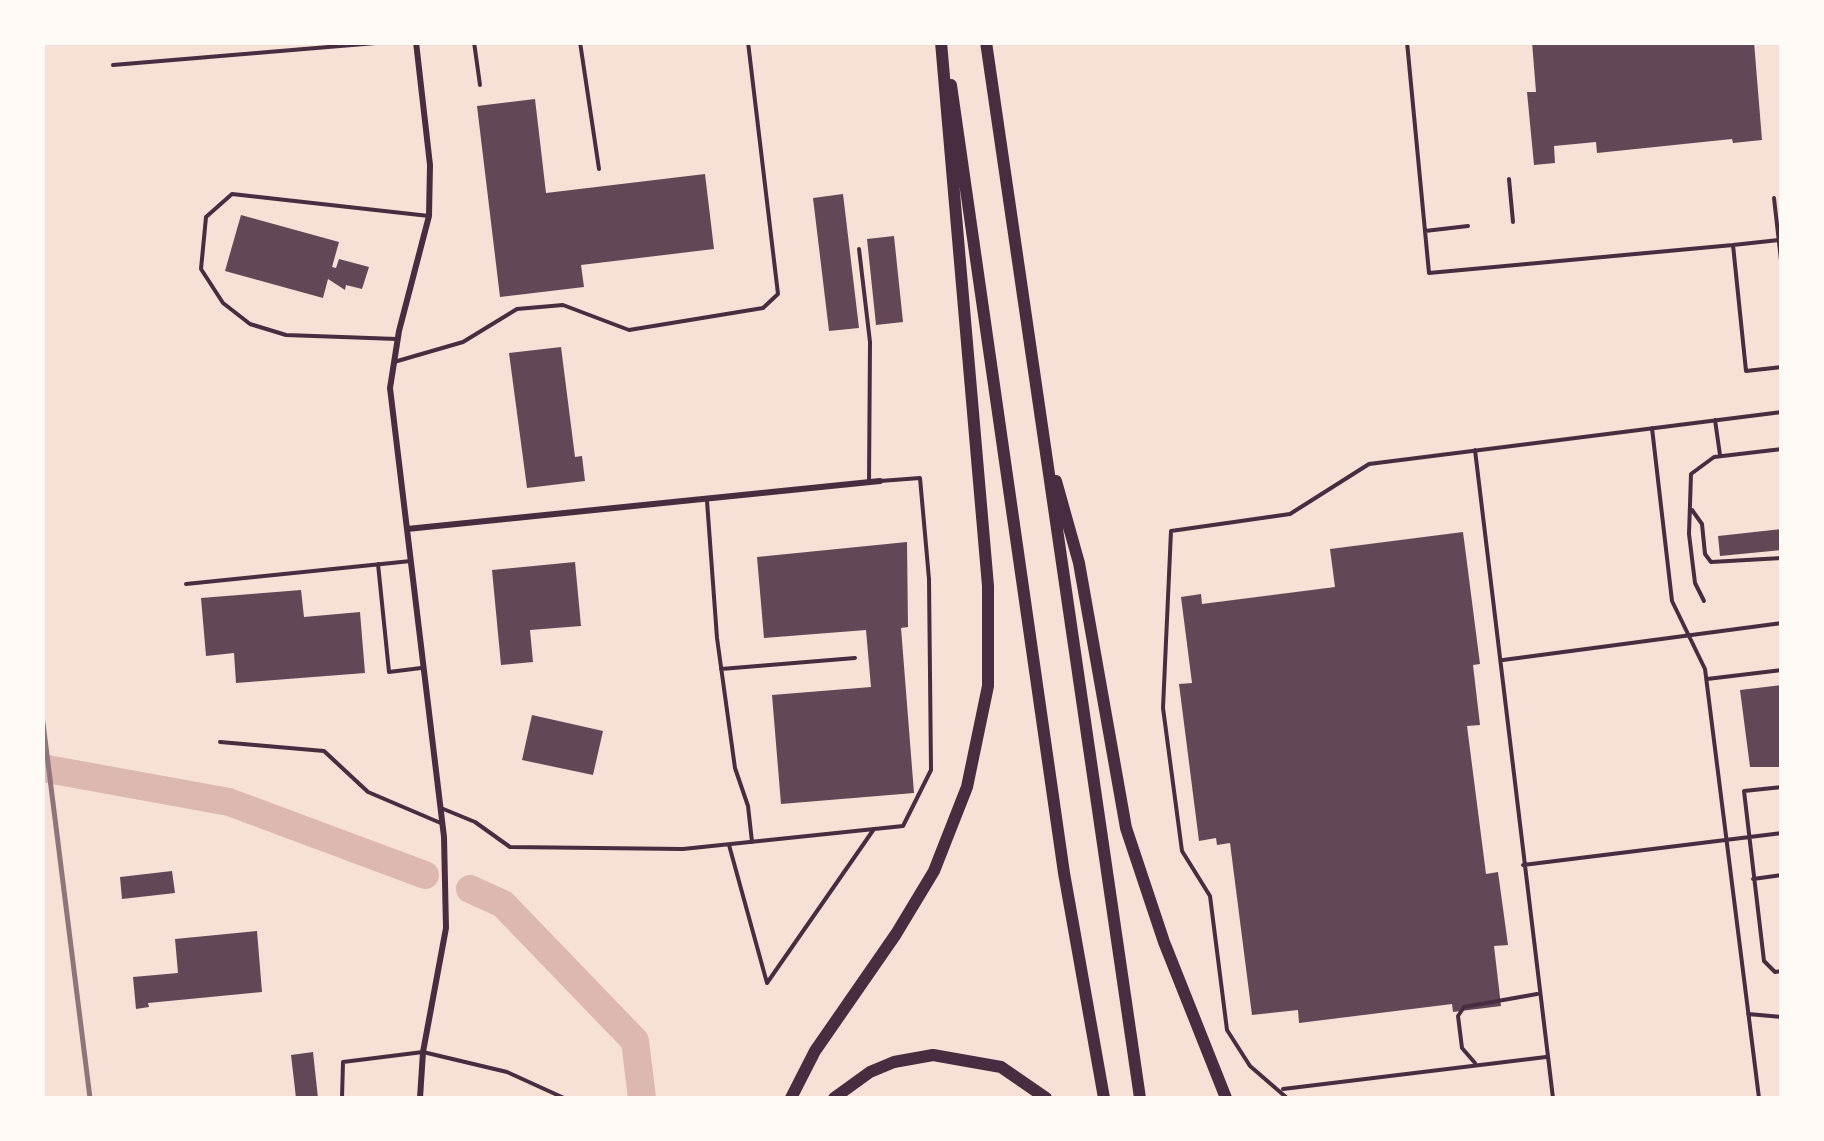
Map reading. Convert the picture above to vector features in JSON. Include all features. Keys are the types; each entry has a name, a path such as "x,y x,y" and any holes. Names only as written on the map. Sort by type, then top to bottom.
{"highway":[{"path":"791,1098 815,1051 896,934 934,871 962,803 985,711 990,616 943,42"},
{"path":"943,42 1061,853 1104,1098"},
{"path":"986,42 1140,1098"},
{"path":"1043,434 1079,563 1130,841 1226,1098"},
{"path":"834,1098 870,1072 894,1062 932,1055 1001,1067 1046,1098"}],"street":[{"path":"416,42 430,165 429,216 398,339 390,388 443,824 446,928 423,1052 420,1098"},
{"path":"407,529 880,481"}],"lane":[{"path":"114,65 388,42"},
{"path":"474,42 480,86"},
{"path":"580,42 599,169"},
{"path":"394,362 463,342 517,309 563,305 630,330 763,308 778,294 748,42"},
{"path":"1407,42 1428,273 1778,240"},
{"path":"1509,179 1513,222"},
{"path":"398,339 286,335 250,324 223,304 201,269 206,217 232,194 429,216"},
{"path":"1774,198 1782,269"},
{"path":"1425,231 1468,226"},
{"path":"1733,245 1746,371 1782,367"},
{"path":"860,249 870,342 869,482"},
{"path":"1288,1098 1250,1066 1227,1030 1210,896 1182,851 1164,708 1170,532 1290,514 1370,464 1782,412"},
{"path":"1715,420 1720,456"},
{"path":"1652,428 1672,601 1701,653 1706,679 1759,1098"},
{"path":"1704,600 1695,583 1689,534 1692,474 1702,461 1720,456 1782,449"},
{"path":"1475,450 1504,660 1522,865 1553,1098"},
{"path":"441,808 476,822 510,847 682,850 903,826 931,770 929,580 920,478 880,481"},
{"path":"707,499 721,669 735,768 748,806 752,842"},
{"path":"1692,510 1702,524 1705,554 1711,562 1782,558"},
{"path":"186,584 411,561"},
{"path":"378,564 389,672 424,668"},
{"path":"1504,660 1782,623"},
{"path":"721,669 854,658"},
{"path":"1706,679 1782,670"},
{"path":"220,742 324,750 368,792 443,824"},
{"path":"1782,787 1744,791 1764,961 1776,972 1782,971"},
{"path":"729,844 767,983 874,829"},
{"path":"1522,865 1782,833"},
{"path":"1753,879 1782,875"},
{"path":"1479,1065 1464,1053 1460,1011 1471,1004 1537,994"},
{"path":"1748,1014 1782,1018"},
{"path":"342,1098 343,1062 423,1052 507,1072 564,1098"},
{"path":"1280,1089 1546,1057"}],"building":[{"path":"1532,42 1754,42 1762,140 1733,143 1732,139 1597,153 1596,142 1554,146 1555,163 1534,165 1527,92 1536,92"},
{"path":"535,99 546,193 705,174 714,249 581,265 584,287 500,297 477,106"},
{"path":"843,194 859,328 829,331 813,198"},
{"path":"241,215 339,242 332,267 336,268 339,259 369,267 362,289 346,285 345,290 328,279 323,298 225,271"},
{"path":"894,236 903,322 876,325 867,239"},
{"path":"561,347 575,457 582,456 585,481 527,488 509,353"},
{"path":"1782,529 1782,550 1720,556 1718,536"},
{"path":"1463,532 1480,664 1473,665 1480,725 1467,726 1486,874 1498,872 1508,945 1494,946 1501,1006 1453,1012 1452,1004 1299,1023 1298,1010 1252,1015 1230,843 1217,845 1216,838 1199,841 1179,684 1192,683 1181,597 1201,594 1202,604 1335,587 1330,549"},
{"path":"907,542 908,627 901,628 914,793 781,804 772,695 871,687 866,630 764,638 757,557"},
{"path":"575,562 581,626 530,630 533,662 501,665 492,570"},
{"path":"301,590 304,617 360,612 365,673 236,683 234,653 206,656 201,598"},
{"path":"1782,685 1782,767 1750,767 1740,690"},
{"path":"532,715 603,731 593,775 522,760"},
{"path":"172,871 175,893 122,899 120,877"},
{"path":"257,931 262,992 148,1003 149,1007 136,1009 133,977 178,973 175,939"},
{"path":"313,1052 318,1098 296,1098 291,1055"}],"waterway":[{"path":"42,768 229,802 425,875"},
{"path":"470,889 503,904 635,1041 642,1098"}],"railway":[{"path":"42,715 90,1098"}]}
